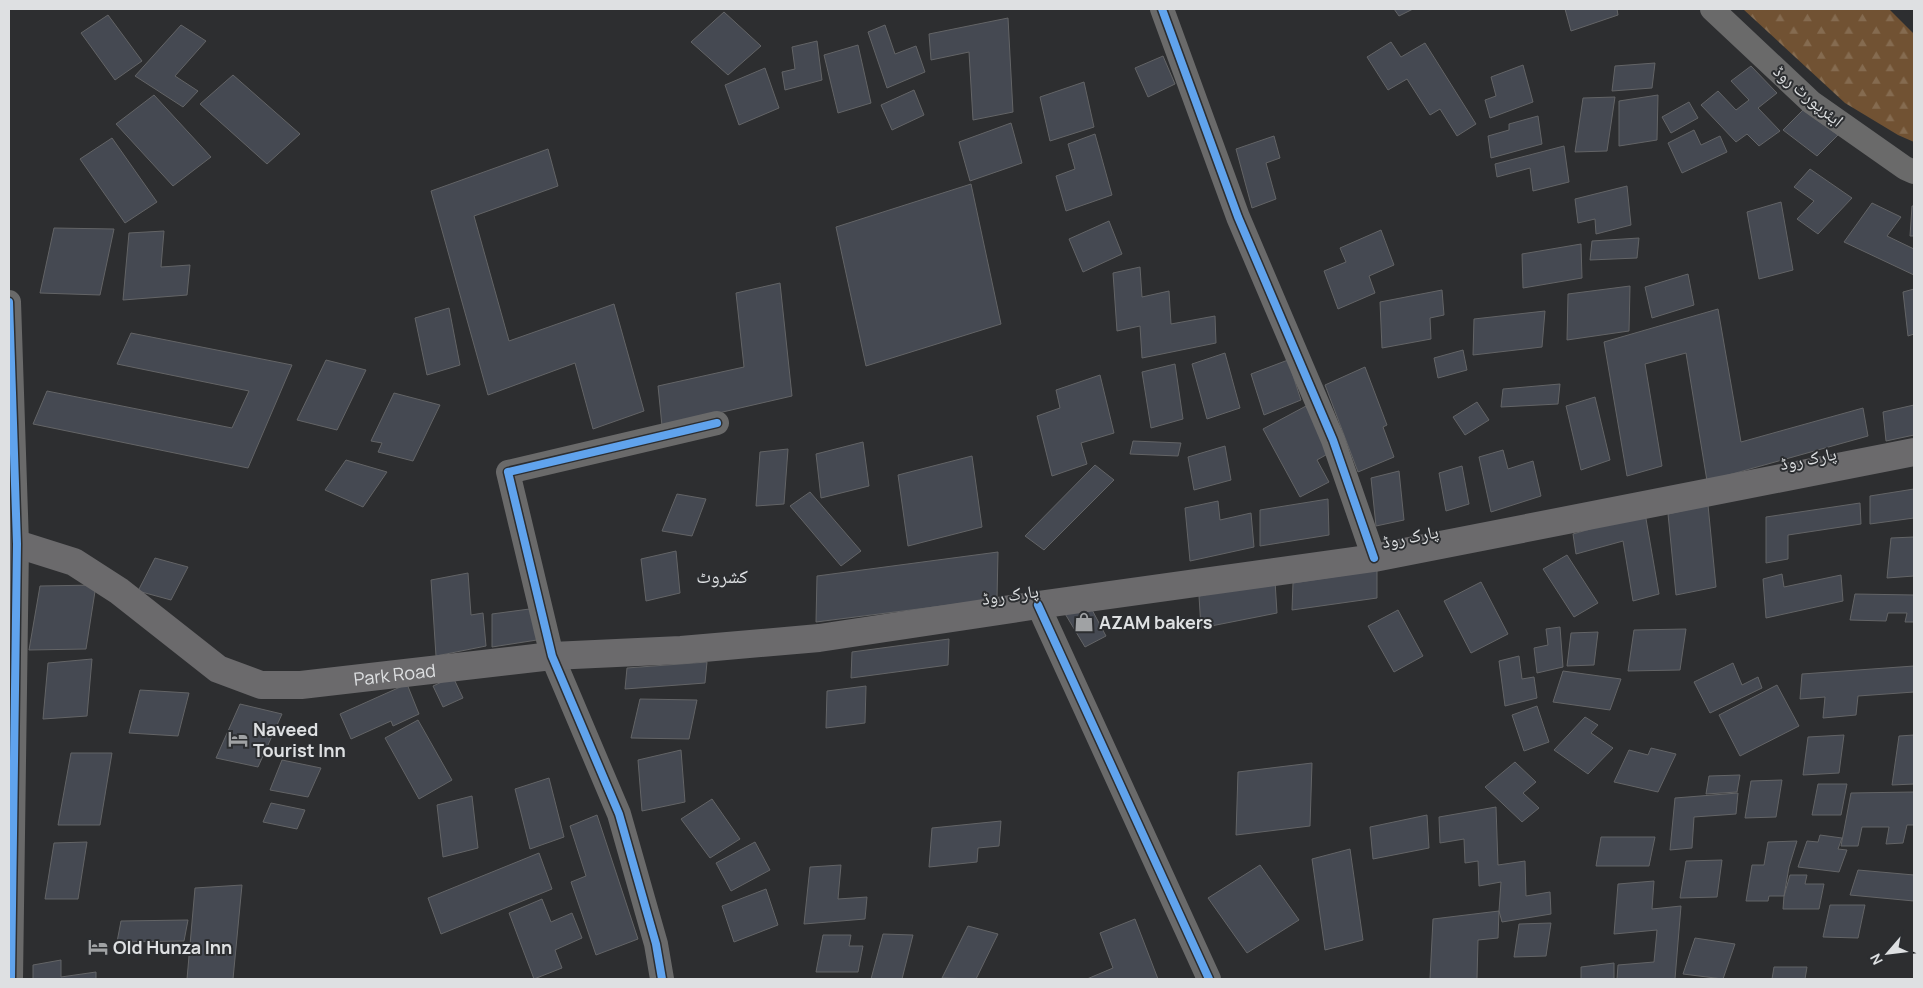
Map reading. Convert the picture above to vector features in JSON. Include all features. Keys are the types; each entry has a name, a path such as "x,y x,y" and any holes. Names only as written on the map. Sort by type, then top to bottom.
{"main road":[{"name":"پارک روڈ","path":"819,638 1374,558 1914,452"},
{"name":"Park Road","path":"13,545 74,562 119,591 218,669 261,684 301,685 552,656 681,650 819,638"}],"street":[{"path":"1162,9 1238,217 1333,440 1374,558"},
{"name":"ایئرپورٹ روڈ","path":"1712,9 1812,102 1905,168 1914,172"},
{"path":"9,302 13,545 11,979"},
{"path":"662,979 656,944 618,814 552,656 508,472 717,423"},
{"path":"1038,605 1210,979"}],"green space":[{"path":"1743,9 1889,9 1914,34 1914,142 1898,135 1845,103"}],"building":[{"path":"1394,9 1413,9 1399,16"},
{"path":"1565,9 1617,9 1618,15 1571,31"},
{"path":"724,12 761,46 728,75 691,42"},
{"path":"108,15 142,61 115,80 81,33"},
{"path":"1008,18 1013,112 973,120 969,52 931,60 929,34"},
{"path":"181,25 206,41 175,76 198,91 183,107 135,76"},
{"path":"885,25 895,54 916,46 925,72 887,88 868,32"},
{"path":"817,41 822,80 785,90 782,72 795,69 792,47"},
{"path":"1391,42 1401,57 1425,43 1476,124 1457,136 1440,109 1430,115 1407,79 1388,90 1367,57"},
{"path":"858,45 871,103 838,113 824,55"},
{"path":"1163,56 1175,84 1148,97 1135,68"},
{"path":"1655,63 1652,88 1612,91 1615,66"},
{"path":"1523,65 1533,102 1490,118 1485,100 1496,96 1491,77"},
{"path":"1751,66 1777,93 1758,108 1780,131 1759,146 1747,134 1736,142 1701,105 1718,91 1736,110 1749,100 1731,81"},
{"path":"765,68 779,108 739,125 725,85"},
{"path":"233,75 300,134 267,164 200,104"},
{"path":"1084,82 1094,127 1050,141 1040,97"},
{"path":"914,90 924,115 892,130 881,105"},
{"path":"154,95 211,157 173,186 116,124"},
{"path":"1658,95 1657,140 1619,146 1619,101"},
{"path":"1615,97 1607,151 1575,152 1583,98"},
{"path":"1689,102 1698,118 1671,133 1662,117"},
{"path":"1803,110 1838,135 1817,156 1783,130"},
{"path":"1538,116 1542,144 1491,158 1488,136 1509,130 1509,124"},
{"path":"1011,123 1022,163 970,181 959,142"},
{"path":"1694,130 1701,145 1720,136 1727,152 1682,173 1668,143"},
{"path":"1095,134 1112,195 1066,211 1056,176 1075,169 1068,144"},
{"path":"1274,136 1280,158 1266,163 1276,199 1252,208 1236,149"},
{"path":"112,138 157,202 125,223 80,159"},
{"path":"1564,146 1569,182 1533,191 1530,168 1497,177 1495,164"},
{"path":"548,149 558,186 474,216 509,341 614,304 644,411 593,429 575,363 488,395 431,191"},
{"path":"1810,169 1852,198 1818,234 1797,219 1814,201 1794,187"},
{"path":"971,184 1001,324 866,366 836,227"},
{"path":"1627,186 1631,225 1596,234 1595,219 1578,223 1575,199"},
{"path":"1781,202 1793,270 1759,279 1747,212"},
{"path":"1872,203 1901,217 1887,236 1914,249 1914,275 1844,242"},
{"path":"1912,206 1914,206 1914,236 1910,236"},
{"path":"1109,221 1122,254 1083,272 1069,239"},
{"path":"54,228 114,229 100,295 40,293"},
{"path":"1381,230 1394,265 1369,276 1375,293 1338,309 1324,271 1346,262 1340,248"},
{"path":"164,231 161,267 190,265 187,295 123,300 129,233"},
{"path":"1639,238 1637,258 1590,260 1592,241"},
{"path":"1581,244 1582,278 1523,288 1522,254"},
{"path":"1140,267 1142,297 1169,291 1171,324 1215,316 1216,343 1142,358 1140,326 1117,331 1113,273"},
{"path":"1688,274 1694,305 1652,318 1645,287"},
{"path":"780,283 792,396 662,426 658,386 744,367 736,293"},
{"path":"1630,286 1629,331 1567,340 1568,294"},
{"path":"1914,289 1914,334 1908,336 1903,292"},
{"path":"1442,290 1444,315 1430,318 1431,339 1382,348 1380,302"},
{"path":"449,308 460,365 427,375 415,318"},
{"path":"1718,309 1741,442 1863,408 1868,436 1707,481 1686,353 1645,364 1662,466 1627,476 1604,342"},
{"path":"1545,311 1542,347 1473,355 1474,319"},
{"path":"131,333 292,365 248,468 33,424 47,391 232,428 249,391 117,364"},
{"path":"1463,350 1467,370 1438,378 1434,358"},
{"path":"1225,353 1240,408 1207,419 1192,364"},
{"path":"326,360 366,370 337,430 297,420"},
{"path":"1288,360 1301,400 1264,415 1251,374"},
{"path":"1175,364 1183,419 1151,428 1142,372"},
{"path":"1365,367 1387,425 1383,427 1394,457 1358,472 1325,385"},
{"path":"1100,375 1114,433 1081,443 1087,464 1052,476 1037,416 1060,408 1056,390"},
{"path":"1560,384 1558,404 1501,407 1503,389"},
{"path":"394,393 440,405 413,461 378,452 382,443 371,441"},
{"path":"1595,397 1610,460 1581,470 1566,406"},
{"path":"1477,402 1489,420 1465,435 1453,417"},
{"path":"1914,405 1914,435 1886,441 1883,412"},
{"path":"1306,406 1331,452 1317,460 1329,482 1300,497 1263,429"},
{"path":"1133,441 1181,443 1178,456 1130,454"},
{"path":"863,442 869,486 821,498 816,454"},
{"path":"1225,446 1231,480 1194,490 1188,457"},
{"path":"788,449 784,504 756,506 760,452"},
{"path":"1503,450 1508,469 1533,461 1541,496 1491,512 1479,457"},
{"path":"972,456 982,527 908,546 898,475"},
{"path":"346,460 387,472 363,507 325,490"},
{"path":"1095,465 1114,480 1044,550 1025,536"},
{"path":"1462,466 1469,504 1446,511 1439,473"},
{"path":"1399,471 1404,520 1376,526 1371,478"},
{"path":"1914,489 1914,518 1870,524 1870,496"},
{"path":"810,492 861,551 841,566 790,506"},
{"path":"677,494 706,499 692,536 662,531"},
{"path":"1328,499 1329,535 1260,546 1260,510"},
{"path":"1218,501 1220,520 1251,513 1254,547 1190,561 1185,508"},
{"path":"1860,503 1861,524 1788,535 1788,559 1766,563 1766,517"},
{"path":"1708,505 1716,587 1676,595 1668,514"},
{"path":"1645,513 1659,594 1633,601 1623,541 1576,554 1573,534"},
{"path":"1914,537 1914,576 1887,578 1891,538"},
{"path":"676,551 680,593 646,601 641,559"},
{"path":"998,552 997,599 816,622 817,576"},
{"path":"1567,555 1598,603 1574,617 1543,569"},
{"path":"155,558 188,567 171,600 138,591"},
{"path":"1377,570 1377,598 1292,610 1293,583"},
{"path":"468,573 471,615 483,613 486,646 436,656 431,580"},
{"path":"1782,574 1784,587 1841,575 1843,601 1766,618 1763,579"},
{"path":"1275,581 1277,613 1201,628 1199,596"},
{"path":"1481,582 1508,634 1471,653 1444,601"},
{"path":"96,585 86,649 29,650 40,586"},
{"path":"1855,594 1914,595 1914,622 1905,622 1907,613 1888,613 1886,621 1850,620"},
{"path":"1090,606 1106,636 1085,647 1064,612"},
{"path":"537,608 537,640 492,647 492,614"},
{"path":"1398,610 1423,656 1394,672 1368,626"},
{"path":"1560,627 1563,667 1537,673 1534,648 1548,645 1546,629"},
{"path":"1686,629 1680,670 1628,671 1634,630"},
{"path":"1598,632 1594,665 1567,666 1571,633"},
{"path":"949,639 948,665 851,678 852,652"},
{"path":"1519,656 1522,679 1534,677 1537,698 1505,706 1499,661"},
{"path":"92,659 87,716 43,719 48,663"},
{"path":"707,662 705,683 625,689 627,668"},
{"path":"1733,663 1742,685 1758,677 1762,688 1710,713 1694,682"},
{"path":"1914,666 1914,692 1858,696 1856,715 1823,718 1825,697 1800,699 1802,674"},
{"path":"1563,671 1621,679 1610,710 1553,702"},
{"path":"453,677 463,698 443,707 433,686"},
{"path":"407,684 419,714 393,726 391,721 351,739 340,714"},
{"path":"1777,685 1799,726 1740,756 1719,715"},
{"path":"866,686 865,723 826,728 827,691"},
{"path":"140,690 189,693 178,736 129,733"},
{"path":"640,699 697,700 689,739 631,738"},
{"path":"240,704 282,714 258,767 216,758"},
{"path":"1537,706 1549,742 1524,751 1512,715"},
{"path":"1585,717 1598,725 1591,733 1613,748 1588,774 1554,750"},
{"path":"418,720 452,780 419,799 385,738"},
{"path":"1844,735 1839,773 1803,775 1808,737"},
{"path":"1914,735 1914,784 1892,785 1899,736"},
{"path":"1651,748 1676,754 1658,792 1614,782 1629,750 1648,755"},
{"path":"681,750 685,802 642,811 638,760"},
{"path":"71,753 112,753 100,825 58,825"},
{"path":"282,760 321,768 308,797 270,790"},
{"path":"1515,762 1536,782 1523,793 1539,808 1522,822 1485,787"},
{"path":"1312,763 1310,826 1236,835 1238,772"},
{"path":"1740,775 1737,792 1706,794 1709,776"},
{"path":"549,778 564,837 530,849 515,789"},
{"path":"1782,780 1776,817 1745,818 1751,781"},
{"path":"1818,784 1847,784 1841,815 1812,815"},
{"path":"1914,792 1914,825 1907,825 1903,843 1886,844 1889,827 1862,827 1858,846 1841,846 1851,793"},
{"path":"1738,793 1736,814 1694,817 1692,848 1670,850 1675,798"},
{"path":"472,796 478,848 443,857 437,805"},
{"path":"712,799 740,839 710,858 681,819"},
{"path":"271,803 305,810 297,829 263,822"},
{"path":"1496,807 1498,865 1525,861 1526,896 1550,892 1551,914 1502,922 1499,911 1501,882 1479,886 1478,861 1465,863 1464,839 1440,843 1439,817"},
{"path":"597,815 638,939 596,955 571,882 586,876 570,826"},
{"path":"1427,815 1429,848 1373,859 1370,827"},
{"path":"1001,821 999,846 978,848 977,862 929,867 932,828"},
{"path":"1820,835 1842,838 1838,849 1847,850 1839,872 1798,867 1807,841 1818,842"},
{"path":"1601,837 1655,837 1649,866 1596,866"},
{"path":"1797,841 1789,867 1784,896 1769,896 1768,901 1746,901 1752,865 1764,865 1768,842"},
{"path":"87,842 78,899 45,899 54,843"},
{"path":"755,842 770,870 731,891 716,863"},
{"path":"1350,849 1363,940 1325,950 1312,859"},
{"path":"539,853 552,889 441,934 428,898"},
{"path":"1722,860 1717,897 1680,898 1686,861"},
{"path":"841,865 838,899 867,897 865,919 804,924 810,867"},
{"path":"1260,865 1299,920 1247,953 1208,898"},
{"path":"1858,870 1914,875 1914,901 1850,895"},
{"path":"1790,875 1807,875 1805,884 1824,884 1819,909 1783,909 1784,896"},
{"path":"1654,881 1652,909 1681,906 1675,979 1617,979 1618,965 1654,962 1657,930 1614,934 1618,884"},
{"path":"242,885 233,979 187,979 195,888"},
{"path":"766,889 778,925 734,942 722,906"},
{"path":"542,899 551,922 572,913 582,938 555,950 562,968 534,979 509,913"},
{"path":"1830,905 1865,905 1858,938 1823,937"},
{"path":"1499,911 1498,938 1478,940 1477,979 1430,979 1433,919"},
{"path":"1135,919 1158,979 1087,979 1113,968 1100,933"},
{"path":"188,920 184,941 117,942 121,921"},
{"path":"1551,923 1546,956 1514,957 1519,924"},
{"path":"968,926 998,934 976,979 942,978"},
{"path":"883,934 913,935 902,979 871,979"},
{"path":"823,935 851,935 849,946 863,946 858,972 816,972"},
{"path":"1695,938 1735,944 1723,979 1683,974"},
{"path":"61,960 61,977 96,972 96,979 33,979 33,965"},
{"path":"1614,963 1614,979 1581,979 1581,967"},
{"path":"1774,967 1807,967 1805,979 1772,979"}],"cycle path":[{"path":"1162,9 1238,217 1333,440 1374,558"},
{"path":"9,302 17,544 11,979"},
{"path":"662,979 656,944 619,814 552,656 508,472 717,423"},
{"path":"1038,605 1209,979"}],"place":[{"name":"AZAM bakers","path":"1084,622"},
{"name":"Naveed Tourist Inn","path":"238,739"},
{"name":"Old Hunza Inn","path":"98,947"}],"district":[{"name":"کشروٹ","path":"722,576"}]}
